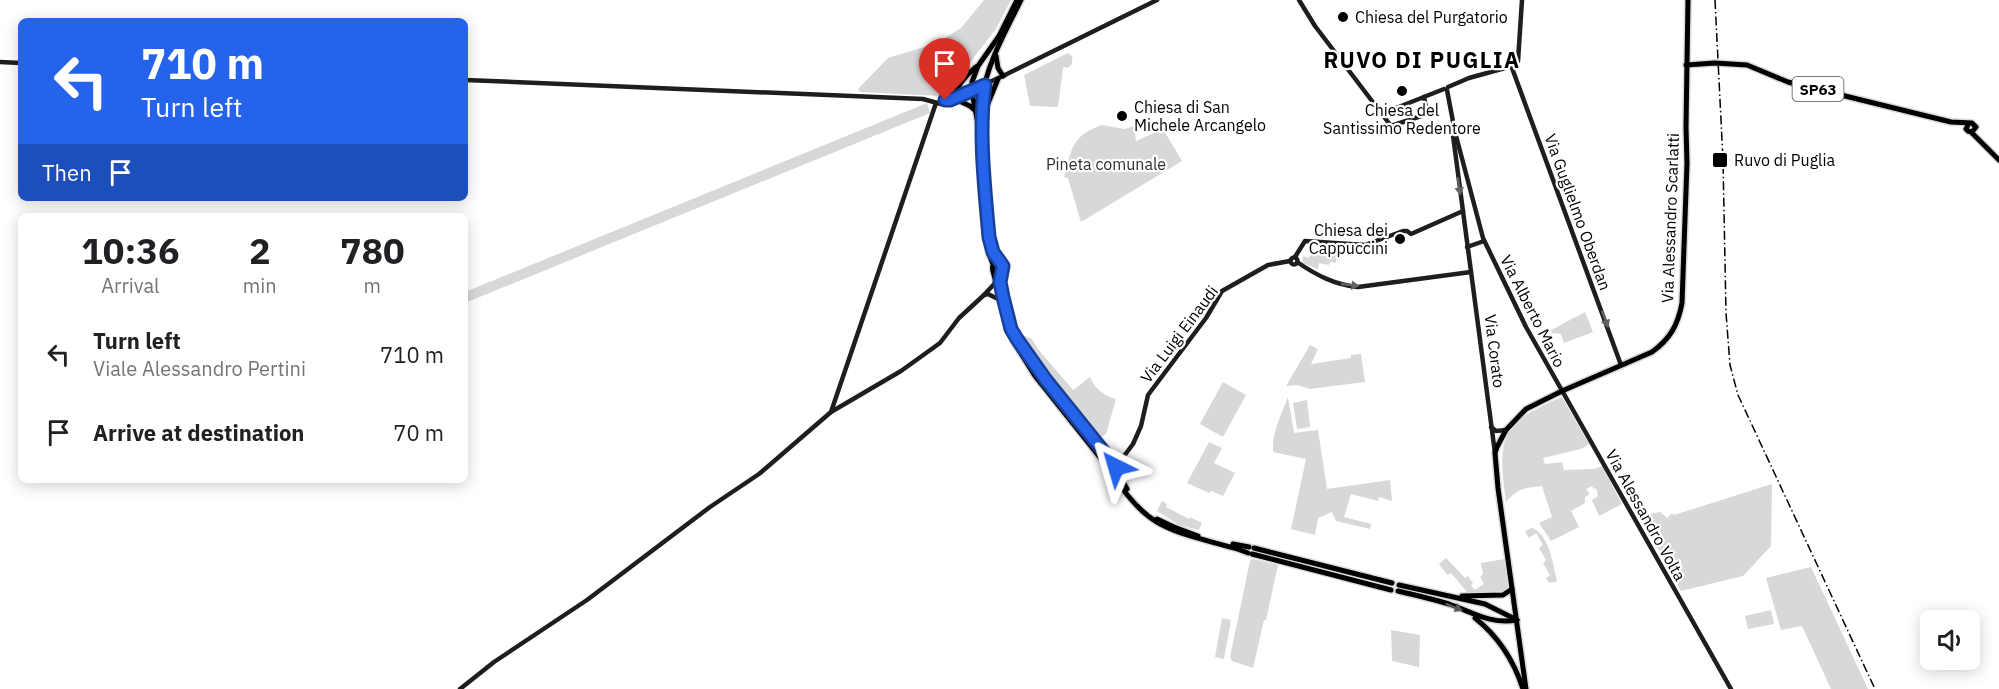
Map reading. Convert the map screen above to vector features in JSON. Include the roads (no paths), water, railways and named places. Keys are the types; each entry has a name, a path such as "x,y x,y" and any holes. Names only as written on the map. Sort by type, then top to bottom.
{"main road":[{"path":"1019,0 995,54 985,85 980,113 986,238 989,254 1008,329 1020,352 1035,376 1109,463"},
{"path":"1019,0 999,36 978,66 972,82 972,90 980,113 989,237 993,252 1004,267 1000,282 1011,329 1046,380 1109,463"},
{"path":"468,80 923,99 940,104 1001,78 1157,0"},
{"path":"1382,114 1469,78 1514,67 1519,57 1522,0"},
{"name":"Via Alessandro Scarlatti","path":"1495,453 1506,430 1527,409 1562,391 1652,352 1674,331 1682,302 1687,170 1688,0"},
{"path":"1301,2 1391,126 1427,114 1424,97"},
{"path":"995,54 1001,78"},
{"path":"0,62 18,63"},
{"name":"SP63","path":"1686,65 1715,63 1747,65 1788,82 1951,122 1971,131 1999,160"},
{"path":"952,99 960,84 978,66"},
{"name":"Via Guglielmo Oberdan","path":"1514,67 1621,365"},
{"path":"980,113 1001,78"},
{"path":"1446,89 1456,142"},
{"path":"952,99 970,105 980,113"},
{"path":"831,412 937,103"},
{"name":"SP63","path":"1951,122 1975,124 1971,131"},
{"name":"Via Alberto Mario","path":"1456,142 1484,241 1526,327 1562,391"},
{"name":"Via Corato","path":"1456,142 1467,250 1495,453"},
{"path":"1463,210 1410,234 1403,231 1365,245 1305,241 1294,260 1314,274 1343,286 1358,287 1471,272"},
{"path":"1467,250 1484,241"},
{"name":"Via Luigi Einaudi","path":"1114,469 1133,444 1141,426 1148,395 1206,318 1222,291 1268,265 1294,260"},
{"path":"993,268 1000,262"},
{"path":"993,268 996,273 1001,272"},
{"path":"460,689 494,662 587,600 710,507 759,474 831,412 901,372 940,343 959,318 996,282"},
{"path":"984,295 988,294 1000,300"},
{"name":"Via Alessandro Volta","path":"1562,391 1608,468 1731,689"},
{"path":"1491,427 1496,431 1506,430"},
{"path":"1495,453 1525,689"},
{"path":"1123,456 1109,463 1107,470 1114,469 1134,498 1159,520 1174,528 1395,587 1472,615 1496,621 1517,620"},
{"path":"1395,587 1485,604 1517,620"},
{"path":"1450,596 1503,595 1512,589"},
{"path":"1472,615 1484,624 1501,644 1514,664 1525,689"}],"railway":[{"path":"1715,0 1723,160 1726,313 1730,365 1738,395 1875,689"}],"place":[{"name":"Chiesa del Purgatorio","path":"1343,17"},
{"name":"Chiesa del Santissimo Redentore","path":"1402,91"},
{"name":"Chiesa di San Michele Arcangelo","path":"1122,116"},
{"name":"Ruvo di Puglia","path":"1720,160"},
{"name":"Chiesa dei Cappuccini","path":"1400,239"}],"district":[{"name":"RUVO DI PUGLIA","path":"1422,59"}],"park label":[{"name":"Pineta comunale","path":"1106,164"}]}
